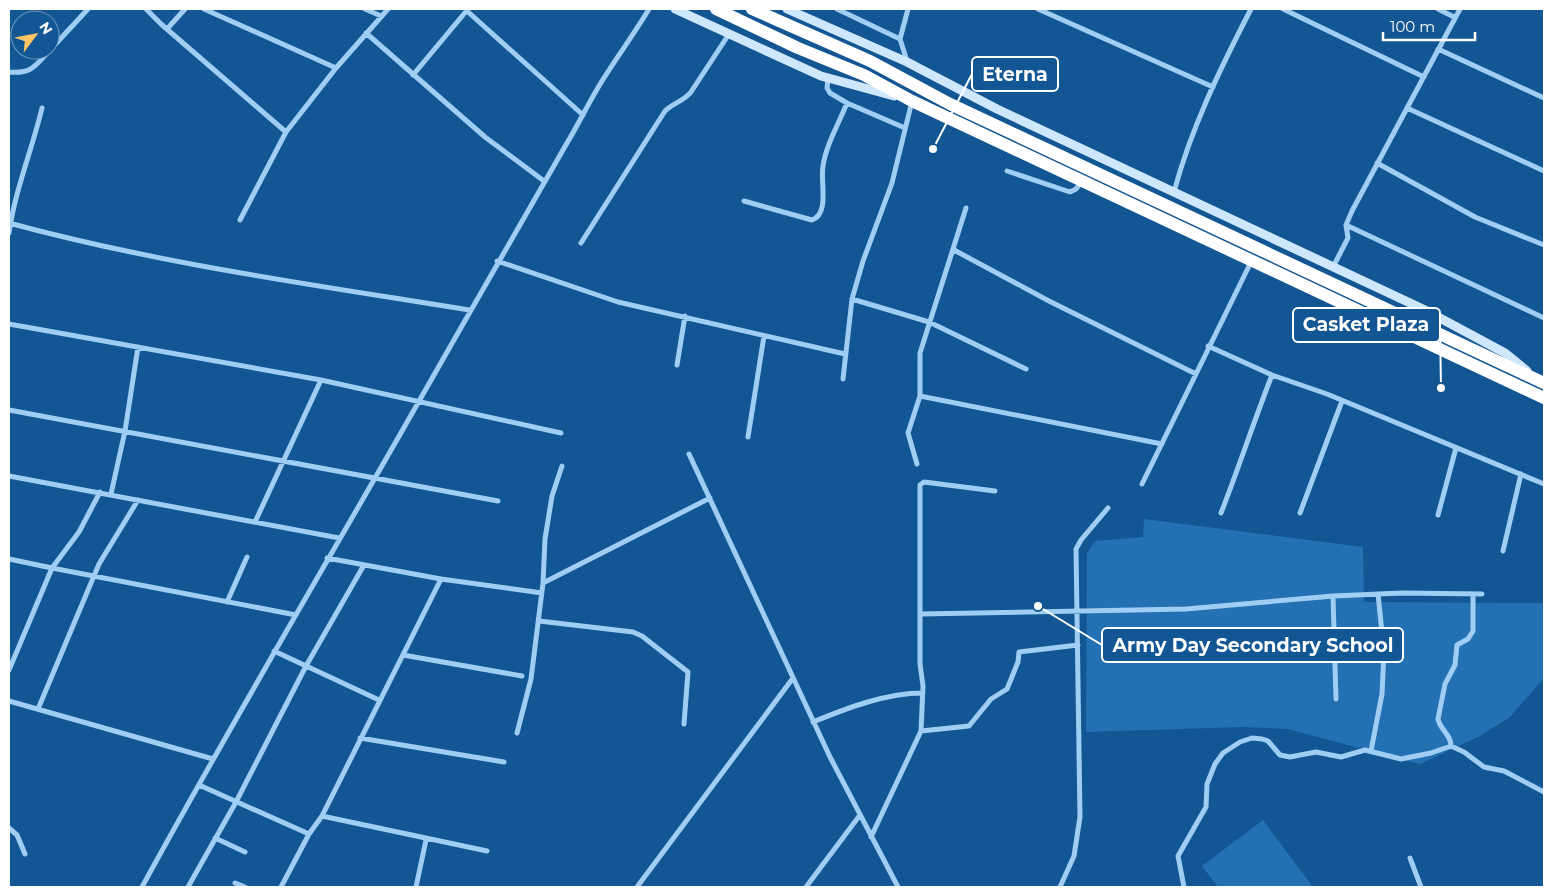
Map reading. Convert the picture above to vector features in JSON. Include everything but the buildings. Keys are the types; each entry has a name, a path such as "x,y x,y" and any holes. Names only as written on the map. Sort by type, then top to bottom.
{"highway":[{"path":"716,9 798,48 864,75 912,101 1252,259 1544,398"},
{"path":"752,9 870,61 950,104 1541,381"}],"main road":[{"path":"675,9 828,79 912,101"},
{"path":"787,9 907,62 997,109 1425,310 1505,353 1541,381"}],"street":[{"path":"60,39 88,9"},
{"path":"146,9 286,132"},
{"path":"168,29 185,9"},
{"path":"204,9 336,68"},
{"path":"365,9 381,16"},
{"path":"240,220 286,132 336,68 388,9"},
{"path":"142,887 338,538 418,403 497,261 584,115 602,81 640,26 649,9"},
{"path":"836,9 900,39"},
{"path":"907,62 900,39 908,9"},
{"path":"1038,9 1213,87"},
{"path":"1174,192 1182,163 1213,87 1251,9"},
{"path":"1283,9 1424,77"},
{"path":"1438,9 1454,17"},
{"path":"1332,267 1348,238 1346,225 1454,17 1460,9"},
{"path":"413,75 468,10 584,115"},
{"path":"366,34 484,137 544,181"},
{"path":"581,243 664,111 691,92 729,34"},
{"path":"1438,49 1544,98"},
{"path":"9,72 22,73 30,71 40,60"},
{"path":"828,79 827,88 830,93 847,103 905,128"},
{"path":"843,379 852,299 863,261 892,182 912,101"},
{"path":"744,201 812,220 820,215 822,207 822,166 847,103"},
{"path":"9,233 19,183 33,147 42,108"},
{"path":"1406,108 1544,171"},
{"path":"1377,163 1475,217 1544,245"},
{"path":"1007,171 1070,192 1076,189 1082,181"},
{"path":"917,464 908,433 920,396 920,353 966,208"},
{"path":"10,223 77,241 218,269 470,310"},
{"path":"1346,225 1544,318"},
{"path":"954,250 1049,301 1196,374"},
{"path":"1142,484 1252,259"},
{"path":"497,261 618,302 845,354"},
{"path":"852,299 929,322 1026,370"},
{"path":"677,365 685,316"},
{"path":"9,324 321,380 418,403 562,433"},
{"path":"748,437 764,336"},
{"path":"1208,346 1272,375 1342,401 1544,484"},
{"path":"111,494 125,431 138,347"},
{"path":"1221,513 1245,453 1257,413 1272,375"},
{"path":"255,522 321,380"},
{"path":"920,396 1162,444"},
{"path":"1300,514 1342,401"},
{"path":"9,410 498,500"},
{"path":"1438,515 1456,448"},
{"path":"689,454 813,722 898,887"},
{"path":"517,733 531,678 539,621 543,583 544,539 552,496 562,466"},
{"path":"1503,551 1521,474"},
{"path":"9,476 338,538"},
{"path":"871,837 921,731 923,693 920,614 920,485 924,482 995,491"},
{"path":"9,670 52,568 83,526 100,492"},
{"path":"543,583 710,498"},
{"path":"38,709 99,564 138,500"},
{"path":"1060,887 1074,856 1080,817 1076,549 1081,540 1108,508"},
{"path":"227,602 247,557"},
{"path":"327,558 441,580 542,594"},
{"path":"9,559 296,615"},
{"path":"188,887 236,802 306,666 364,565"},
{"path":"282,887 309,834 322,816 441,580"},
{"path":"920,614 1186,608 1378,594 1482,594"},
{"path":"1371,751 1382,694 1384,652 1378,594"},
{"path":"1451,746 1448,734 1439,724 1438,719 1445,684 1455,665 1457,645 1468,638 1473,631 1473,594"},
{"path":"1333,596 1336,699"},
{"path":"539,621 633,632 642,636 688,672 684,724"},
{"path":"921,731 969,726 991,699 1007,689 1018,662 1019,652 1078,645"},
{"path":"274,651 379,700"},
{"path":"403,655 522,676"},
{"path":"637,887 793,678"},
{"path":"813,722 841,710 907,693 923,693"},
{"path":"9,701 213,759"},
{"path":"360,738 504,762"},
{"path":"1184,887 1178,856 1206,807 1207,784 1223,753 1232,746 1252,738 1268,741 1280,755 1290,757 1316,752 1341,757 1356,751 1371,751 1401,759 1431,754 1451,746 1464,752 1484,767 1504,771 1544,792"},
{"path":"199,785 309,834"},
{"path":"806,887 860,815"},
{"path":"322,816 426,840 487,851"},
{"path":"9,828 17,836 25,854"},
{"path":"215,838 246,852"},
{"path":"416,887 426,840"},
{"path":"1410,858 1421,887"},
{"path":"235,883 245,887"}],"shaded area":[{"path":"1144,519 1363,547 1364,602 1544,603 1544,678 1510,717 1480,736 1420,764 1287,729 1242,727 1086,732 1087,553 1095,541 1143,537"},
{"path":"1263,820 1313,887 1218,887 1202,866"}],"place":[{"name":"Eterna","path":"933,149"},
{"name":"Casket Plaza","path":"1441,388"},
{"name":"Army Day Secondary School","path":"1038,606"}]}
